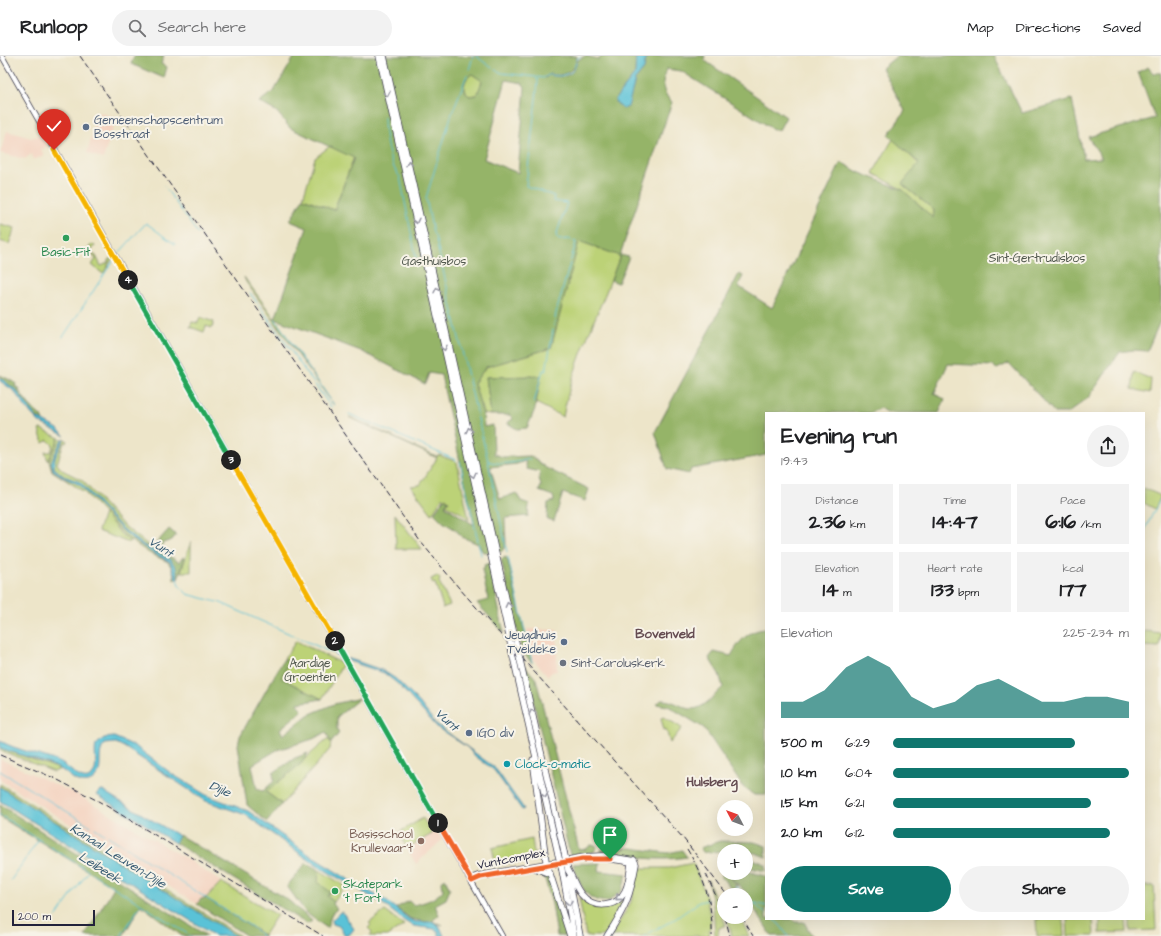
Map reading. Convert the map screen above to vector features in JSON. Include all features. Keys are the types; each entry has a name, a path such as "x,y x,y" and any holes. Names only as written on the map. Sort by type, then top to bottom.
{"highway":[{"path":"379,56 493,551"},
{"path":"384,56 493,551 512,652 580,936"},
{"path":"496,565 520,660 560,855"},
{"path":"533,744 533,757 549,867 570,936"},
{"path":"565,870 582,895 594,904 606,905 618,900 623,895 634,862"},
{"path":"607,936 621,915 628,900 634,862"},
{"path":"535,868 549,867"},
{"path":"565,870 574,936"}],"main road":[{"path":"2,56 502,936"},
{"name":"Vuntcomplex","path":"549,867 560,855 596,855 634,862"},
{"name":"Vuntcomplex","path":"471,880 594,858 634,862"},
{"name":"Vuntcomplex","path":"471,880 535,868"}],"shaded area":[{"path":"98,112 116,118 103,159 87,153"},
{"path":"7,131 31,138 40,135 47,146 41,150 44,155 34,160 31,154 25,159 0,153"},
{"path":"527,629 557,630 557,671 552,672 548,676 533,659"},
{"path":"0,759 78,795 190,861 221,882 206,898 201,899 197,904 0,780"},
{"name":"Basisschool Krullevaar't","path":"423,818 425,821 430,818 442,840 416,864 398,833"}],"green space":[{"path":"134,56 164,56 161,64 167,67 164,78 131,64"},
{"name":"Gasthuisbos","path":"295,56 577,56 573,69 560,75 550,74 545,78 549,75 560,77 568,75 574,70 578,60 585,56 599,59 602,56 636,56 635,74 616,98 631,94 635,80 644,69 646,56 705,56 704,60 786,117 779,130 773,129 681,71 666,69 663,87 668,98 672,102 620,255 629,257 618,283 611,280 620,256 579,241 551,348 486,367 474,383 483,414 484,427 493,425 494,454 503,457 531,456 546,468 589,489 585,501 563,493 554,521 547,519 548,503 554,501 553,496 539,491 541,486 539,478 540,472 527,469 525,461 517,464 490,467 500,499 516,493 521,501 529,504 528,516 505,518 506,546 501,552 483,552 478,544 462,537 456,530 443,522 434,513 444,499 446,499 448,501 445,506 474,525 441,375 429,373 425,384 361,351 275,319 307,228 290,221 303,198 334,210 354,158 290,128 277,112 259,102 274,91","holes":["472,74 482,81 477,95 469,96 465,90 464,84","506,80 522,83 525,87 518,173 484,159"]},
{"name":"Sint-Gertrudisbos","path":"897,56 994,56 1022,113 1072,99 1084,159 1102,158 1088,137 1155,118 1138,72 1148,67 1153,73 1161,73 1161,319 1147,351 1133,350 1120,352 1089,397 1069,412 1054,412 1009,363 997,369 993,366 948,364 934,394 945,399 939,412 886,412 880,408 872,412 765,412 765,455 691,469 689,474 667,469 655,432 739,274 743,276 738,286 772,308 841,162 858,172 903,190 933,218 934,210 902,184 919,163 888,135 905,111 882,68"},
{"path":"472,74 483,81 477,95 469,96 465,90 464,84"},
{"path":"893,139 919,164 902,184 934,210 933,219 903,190 873,173"},
{"path":"330,146 354,157 334,210 303,198 315,158"},
{"path":"0,224 15,228 9,244 0,241"},
{"path":"579,241 620,256 580,355 563,417 536,403 541,376 486,377 491,415 483,414 474,383 486,367 551,348"},
{"path":"92,244 95,246 90,252 96,256 101,266 108,263 108,260 111,258 112,259 103,274 92,265 96,259 90,253 87,255 85,253"},
{"path":"244,277 275,319 334,405 246,282"},
{"path":"200,317 214,322 212,328 206,326 204,332 190,327 192,322 198,323"},
{"path":"1134,372 1151,379 1150,393 1132,389"},
{"path":"0,375 16,383 15,386 20,389 19,391 27,402 42,417 43,422 31,411 18,394 0,378"},
{"path":"541,376 535,409 527,428 517,429 507,423 513,419 510,415 491,415 486,377"},
{"path":"349,417 437,457 439,455 457,462 469,520 461,513 446,505 449,501 446,498 442,498 432,514 411,486 420,485 437,458"},
{"path":"41,429 59,438 48,461 45,452 51,452 53,445 48,440 43,443 39,430"},
{"path":"59,438 62,439 51,462 53,470 80,485 122,530 151,552 170,562 173,569 168,562 149,553 126,537 84,492 52,471 49,461"},
{"path":"64,439 67,440 66,443 64,442 57,464 62,470 82,480 123,525 148,545 145,546 122,528 80,482 64,476 54,468 53,462"},
{"path":"1145,488 1161,496 1155,509 1145,504"},
{"path":"104,513 121,534 130,541 129,543 98,531"},
{"path":"395,514 422,549 396,549"},
{"path":"169,529 176,535 172,540 163,543 159,550 179,562 183,557 185,558 178,579 176,571 170,561 145,546 148,545 152,548"},
{"path":"191,541 191,572 181,572"},
{"path":"506,557 532,663 523,653 521,647 501,559"},
{"path":"489,563 504,633 477,603 488,600 482,569 485,567 484,565"},
{"path":"437,576 440,579 439,582 450,605 442,608 443,607 435,583 433,584 431,579"},
{"path":"765,629 765,795 754,795 743,787 704,728 668,706 657,704 661,700 664,700 688,709 694,709 704,704 723,687 719,674 709,658 714,652 731,656 745,637"},
{"path":"1145,631 1161,633 1159,647 1145,646"},
{"name":"Aardige Groenten","path":"296,641 343,664 322,699 280,678 289,662 284,659"},
{"path":"284,659 289,662 281,678 322,699 298,703 302,711 280,729 283,735 308,715 334,704 360,698 337,717 337,729 339,733 331,743 326,732 313,739 277,750 252,765 257,789 263,791 274,781 273,773 295,758 308,753 302,763 266,792 282,804 267,822 247,805 238,745 240,736"},
{"path":"525,666 536,679 579,850 586,849 591,845 597,846 594,852 570,855"},
{"path":"664,717 682,728 670,743 666,729 664,730 661,718"},
{"path":"328,739 331,743 330,749 282,804 266,792"},
{"path":"0,748 60,769 54,772 0,750"},
{"path":"0,784 240,936 236,936 0,787"},
{"path":"0,805 207,936 182,936 141,905 123,936 85,936 114,887 0,817"},
{"path":"423,818 432,834 407,848 398,833"},
{"path":"179,835 288,900 312,921 307,924 175,843"},
{"path":"532,839 535,859 496,865 492,848"},
{"path":"720,841 754,842 765,846 765,857 753,852 753,844 717,844 717,852 704,853 700,848"},
{"path":"631,848 668,853 682,850 687,857 654,859 600,851 602,849"},
{"path":"753,860 765,864 765,871 753,868"},
{"path":"306,863 319,870 318,882 330,892 327,896 334,902 333,904 337,909 332,913 327,928 306,913 287,886"},
{"path":"600,863 599,871 627,874 622,891 609,901 594,899 584,890 573,864"},
{"path":"693,863 705,893 711,919 709,936 611,936 631,902 639,868 669,868"},
{"path":"319,870 345,886 334,902 327,896 330,892 317,882"},
{"path":"543,872 547,874 567,936 557,936 552,904"},
{"path":"753,873 765,876 765,920 793,920 795,922 804,922 812,936 772,936 753,907 753,888 742,888 733,880 753,880"},
{"path":"445,878 450,889 446,899 435,905 439,915 432,921 442,925 411,919 396,908 409,901 413,905 433,898 443,890 442,882"},
{"path":"708,880 717,902 717,924 726,925 719,928 718,936 715,936 713,903"},
{"path":"724,880 733,880 738,886 735,885 735,887 730,888"},
{"path":"221,882 277,915 264,935 206,898"},
{"path":"1145,886 1154,886 1156,930 1130,931 1130,920 1145,920"},
{"path":"579,897 591,905 602,908 614,905 626,897 615,920 604,936 586,936"},
{"path":"206,898 265,936 247,936 197,904 201,899"},
{"path":"385,911 404,925 388,936 370,936 372,932 368,928 371,925 369,923"},
{"path":"1036,920 1063,920 1064,936 1037,936"},
{"path":"1067,920 1093,920 1094,936 1068,936"},
{"path":"1100,920 1126,920 1127,932 1100,933"},
{"path":"729,924 743,924 749,936 732,936"}],"water":[{"path":"636,56 646,56 644,69 635,80 628,107 623,109 615,102 616,98 635,74"},
{"path":"0,378 16,390 37,418 58,429 65,436 39,422 26,408 14,391 0,381"},
{"path":"62,439 64,439 55,458 54,468 64,476 80,482 122,528 145,546 171,560 176,568 178,579 176,579 170,562 151,552 135,541 122,530 80,485 53,470 51,462"},
{"path":"347,658 382,670 396,679 419,702 435,723 467,747 438,728 398,684 384,673 349,661"},
{"name":"Dijle","path":"114,737 135,746 172,774 206,795 248,811 311,856 359,886 385,900 409,919 416,922 432,922 440,927 444,936 439,936 439,932 434,929 414,926 406,922 382,903 316,865 246,815 206,801 116,743 105,744 102,748 98,774 89,782 75,780 61,769 0,748 0,741 61,763 79,776 86,778 90,777 95,771 96,745 104,738"},
{"path":"467,747 495,768 524,809 522,810 494,770 475,756"},
{"path":"0,787 236,936 215,936 0,801"},
{"path":"101,790 179,836 175,843 97,795"},
{"path":"340,912 343,913 354,929 349,935 345,935 339,926 333,924 332,920"}],"waterway":[{"path":"469,70 473,56"},
{"path":"476,56 492,68"},
{"path":"537,77 543,78 549,75 560,76 570,73 574,69 577,59 581,56"},
{"path":"496,70 502,73 536,77 538,81 526,186 554,196 553,201 567,203 556,236 559,240 569,239 576,242 556,313 546,371 543,370 534,403"},
{"path":"467,75 452,113 426,198 433,233 435,236 488,461 503,463 530,459"},
{"path":"384,117 390,157 392,164 400,177 417,262"},
{"path":"167,190 182,211"},
{"path":"183,213 198,234"},
{"path":"119,253 146,223 175,244"},
{"path":"63,337 113,261"},
{"path":"250,293 331,407"},
{"path":"275,319 334,405"},
{"path":"349,414 456,460"},
{"path":"460,461 481,555"},
{"path":"488,461 507,552"},
{"path":"1145,531 1161,498"},
{"path":"508,557 532,662"},
{"name":"Vunt","path":"177,579 179,585 187,594 221,603 337,655"},
{"name":"Kanaal Leuven-Dijle","path":"0,771 91,826"},
{"name":"Leibeek","path":"0,815 191,936"},
{"name":"Kanaal Leuven-Dijle","path":"95,828 104,834"},
{"name":"Kanaal Leuven-Dijle","path":"108,836 252,927 262,936"},
{"path":"11,880 39,839"},
{"path":"56,917 88,872"},
{"path":"644,936 675,919 699,902 707,900"},
{"path":"753,902 765,913"},
{"path":"755,903 765,906"},
{"path":"121,936 140,906"},
{"path":"774,920 788,936"}],"railway":[{"path":"80,56 420,541 459,588 683,838 722,888"},
{"path":"0,755 54,778 100,802 323,936"},
{"path":"687,849 703,880 711,913 712,936"},
{"path":"706,874 717,898"},
{"path":"727,924 730,936"},
{"path":"746,924 753,936"}],"place":[{"name":"Gemeenschapscentrum Bosstraat","path":"86,127"},
{"name":"Basic-Fit","path":"66,238"},
{"name":"Jeugdhuis Tveldeke","path":"564,642"},
{"name":"Sint-Caroluskerk","path":"563,663"},
{"name":"IGO div","path":"469,733"},
{"name":"Clock-o-matic","path":"507,764"},
{"name":"Basisschool Krullevaar't","path":"421,841"},
{"name":"Skatepark 't Fort","path":"335,891"}],"district":[{"name":"Bovenveld","path":"665,634"},
{"name":"Hulsberg","path":"712,782"}],"route":[{"path":"54,150 472,881 481,877 583,859 610,859"}]}
